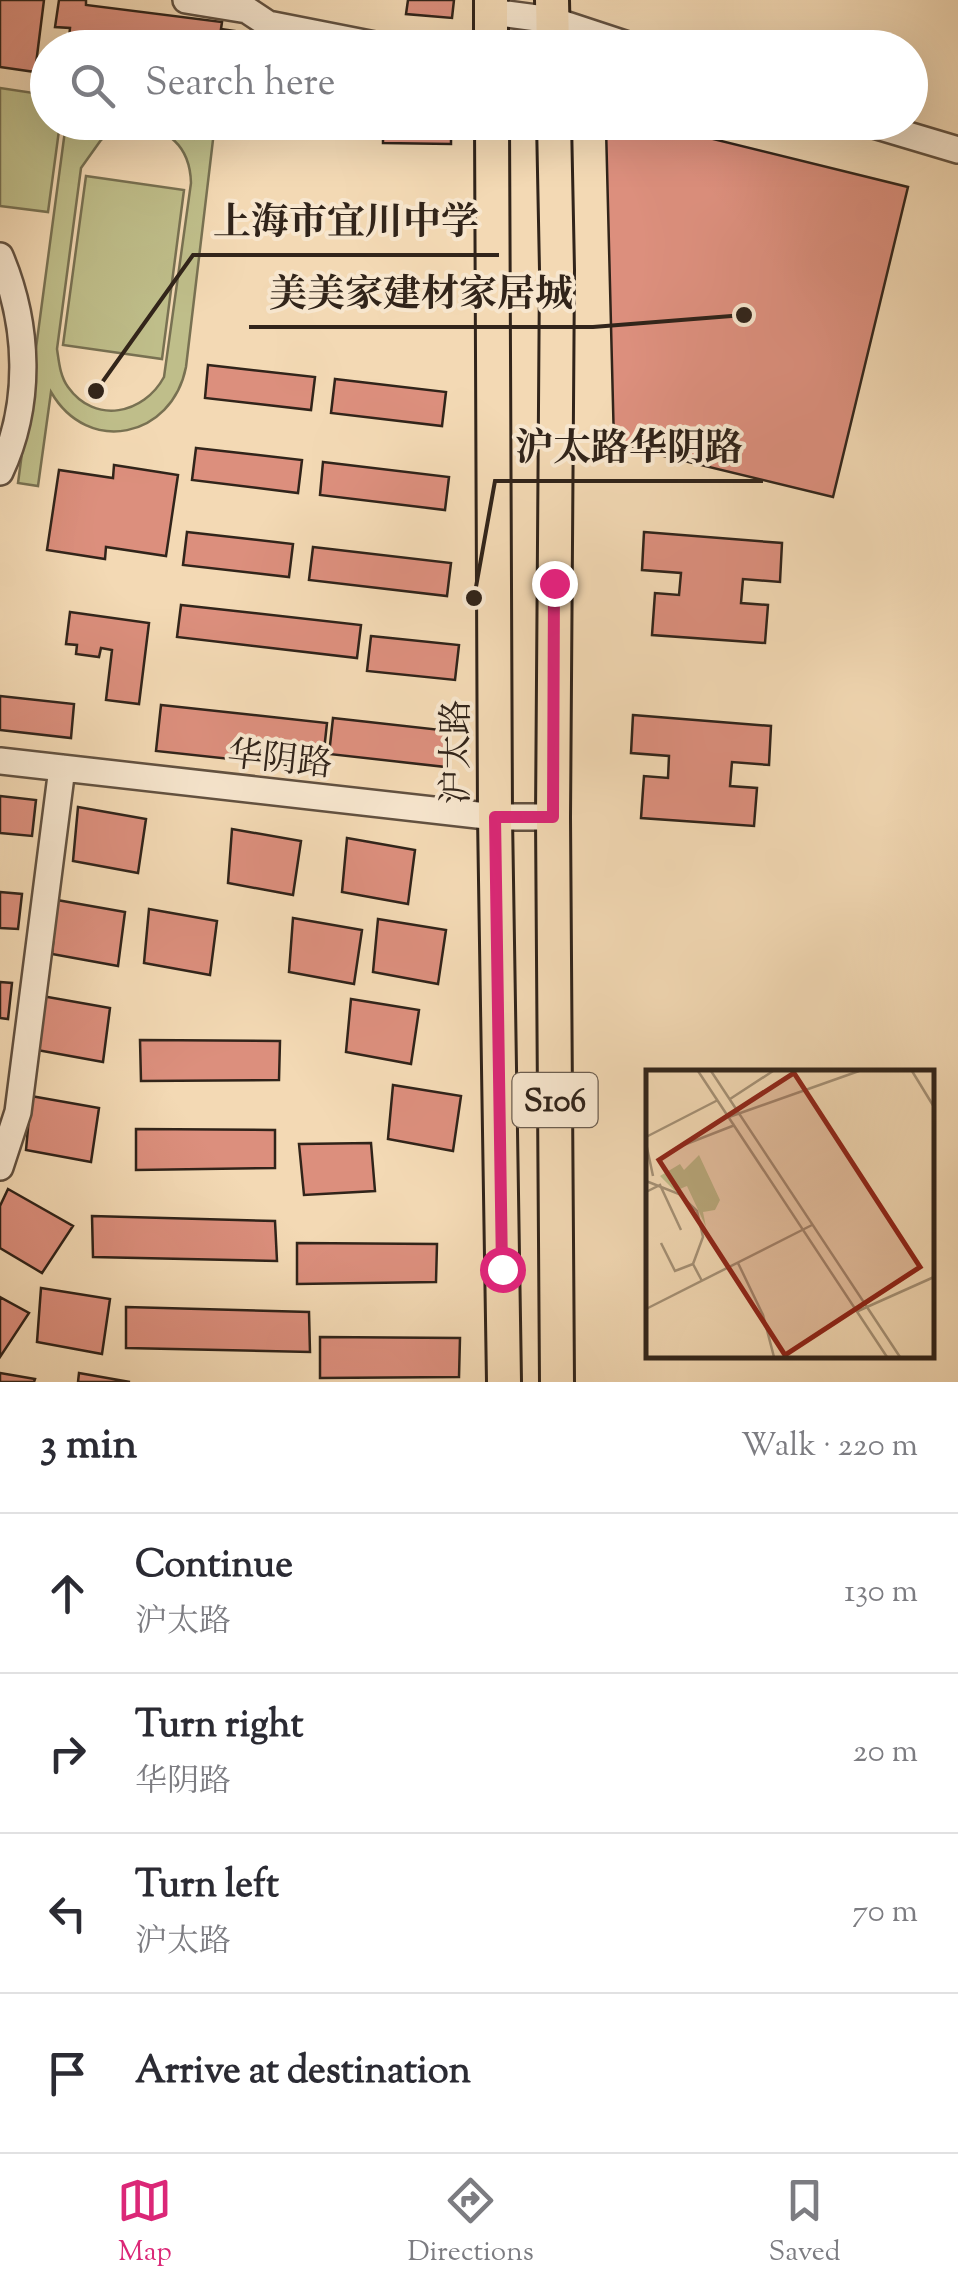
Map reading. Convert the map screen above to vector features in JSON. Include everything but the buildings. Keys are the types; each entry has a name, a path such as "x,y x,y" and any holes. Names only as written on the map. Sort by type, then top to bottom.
{"main road":[{"name":"沪太路","path":"492,140 495,817 504,1382"},
{"name":"S106","path":"554,140 557,1382"}],"street":[{"path":"186,0 247,10 268,24 298,30"},
{"path":"491,6 578,30"},
{"path":"924,140 958,150"},
{"path":"0,256 12,284 24,378 18,424 0,472"},
{"name":"华阴路","path":"0,761 495,817 553,817"},
{"path":"0,1167 18,1112 62,768"}],"shaded area":[{"path":"0,88 30,92 30,140 58,140 48,212 0,206"},
{"path":"64,140 101,140 81,168 57,349 62,374 79,399 92,407 119,410 144,400 164,377 191,183 186,159 174,140 213,140 186,367 178,391 164,410 147,423 127,430 106,431 86,425 67,412 51,392 38,486 18,483"},
{"path":"86,176 184,190 162,359 63,345"}],"place":[{"name":"美美家建材家居城","path":"744,315"},
{"name":"上海市宜川中学","path":"96,391"},
{"name":"沪太路华阴路","path":"474,598"}],"route":[{"path":"502,1269 495,817 553,817 554,583"}]}
